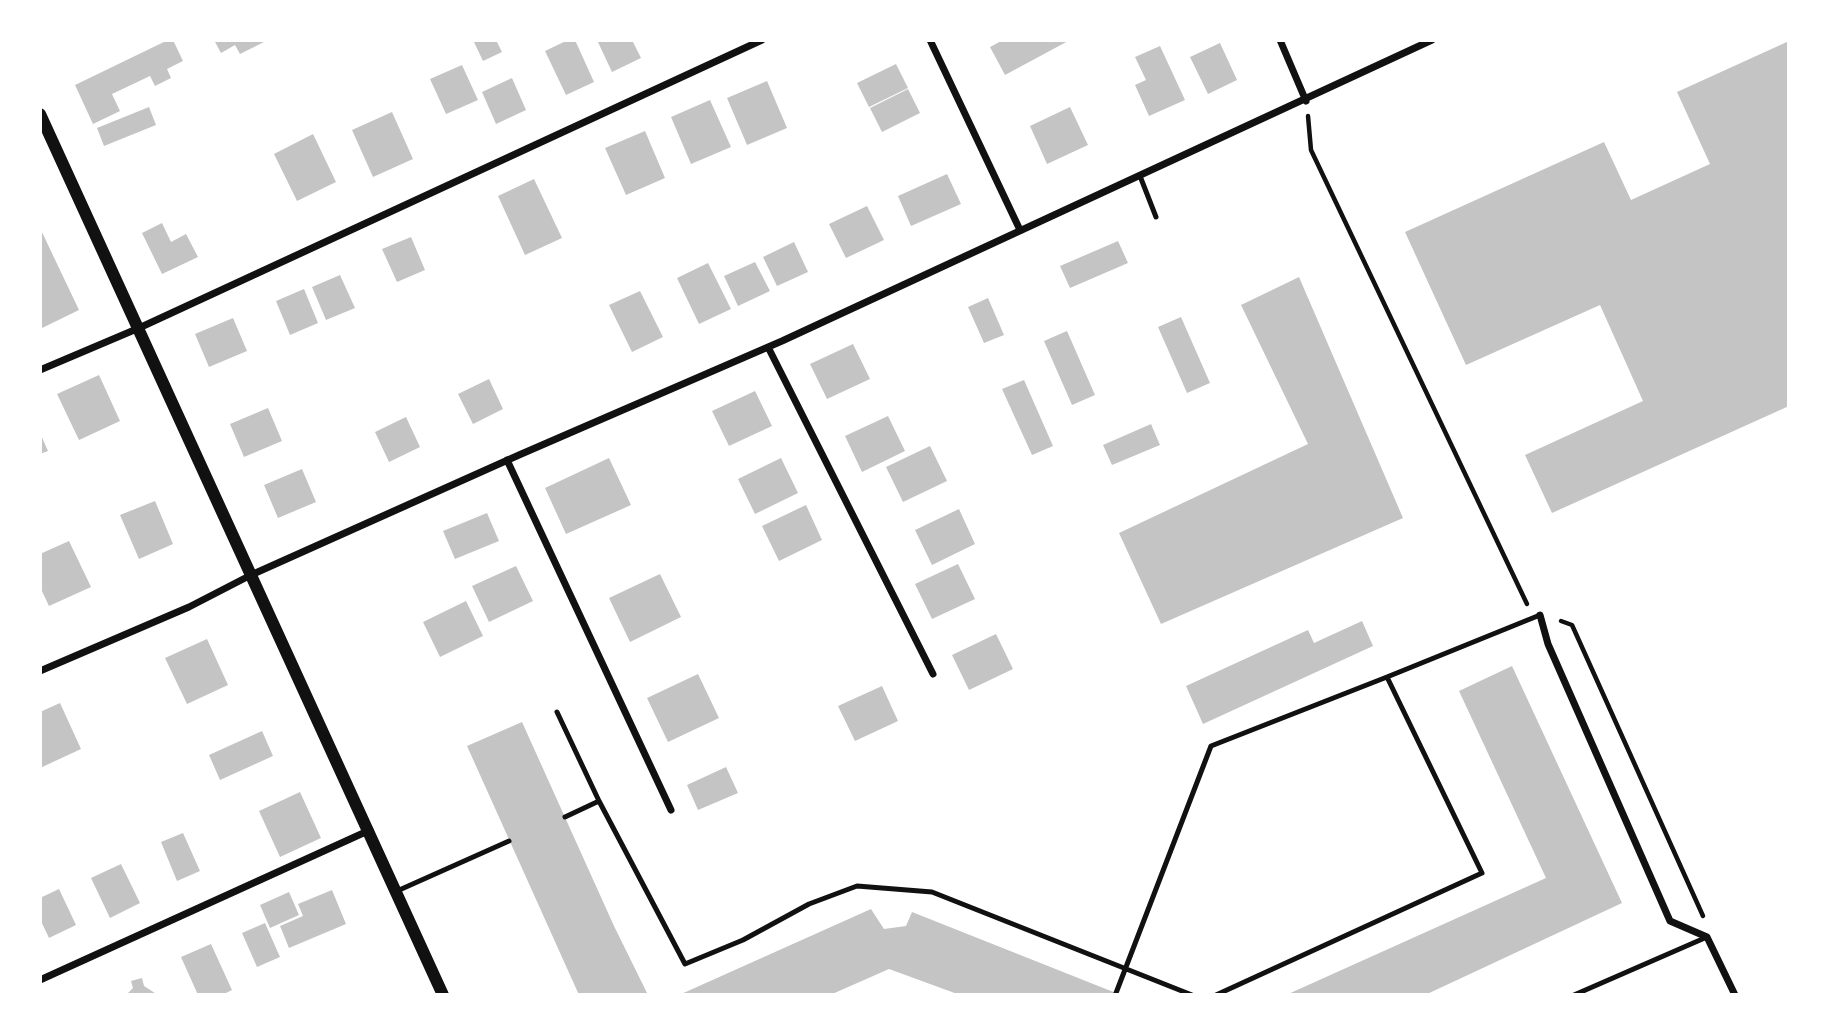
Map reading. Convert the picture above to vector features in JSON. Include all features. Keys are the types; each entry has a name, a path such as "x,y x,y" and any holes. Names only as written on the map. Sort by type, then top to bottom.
{"street":[{"path":"40,370 139,328 762,40"},
{"path":"930,40 1020,230"},
{"path":"1280,40 1306,101"},
{"path":"40,671 189,607 251,575 508,460 768,347 1306,101 1432,40"},
{"path":"40,114 370,830 443,995"},
{"path":"768,347 933,674"},
{"path":"508,460 671,810"},
{"path":"1536,616 1670,921 1707,937 1735,995"},
{"path":"40,980 370,830"}],"lane":[{"path":"1140,176 1156,217"},
{"path":"1116,993 1211,746 1536,616"},
{"path":"1216,995 1482,873 1387,677"},
{"path":"557,712 599,801 685,964 743,940 809,904 857,886 932,892 1192,995"},
{"path":"565,817 599,801"},
{"path":"397,891 509,841"},
{"path":"1574,995 1707,937"}],"path":[{"path":"1306,101 1311,150 1536,616 1572,625 1696,897 1707,937"}],"building":[{"path":"173,40 183,61 167,69 171,78 155,86 150,76 112,94 120,111 93,124 75,85"},
{"path":"214,40 268,40 240,54 235,45 221,53"},
{"path":"473,40 496,40 502,52 483,61"},
{"path":"568,40 575,40 594,82 566,95 545,51"},
{"path":"597,40 632,40 641,58 612,72"},
{"path":"1003,40 1070,40 1005,75 990,47"},
{"path":"1789,41 1789,406 1552,513 1525,455 1643,401 1600,305 1466,365 1405,232 1604,142 1631,200 1710,164 1677,92"},
{"path":"1220,43 1237,80 1208,94 1190,57"},
{"path":"1160,46 1185,100 1149,116 1135,85 1146,80 1135,57"},
{"path":"896,64 908,88 869,107 857,83"},
{"path":"462,65 478,100 446,114 430,79"},
{"path":"512,78 526,110 496,124 482,92"},
{"path":"767,81 787,128 747,145 727,98"},
{"path":"908,89 920,113 882,132 870,108"},
{"path":"710,100 731,147 691,164 671,117"},
{"path":"149,107 156,125 104,146 97,128"},
{"path":"1070,107 1088,145 1047,164 1030,126"},
{"path":"392,112 413,159 373,177 352,130"},
{"path":"645,131 665,178 626,195 605,148"},
{"path":"313,134 336,182 297,201 274,154"},
{"path":"947,174 961,204 911,226 898,196"},
{"path":"534,179 562,238 525,255 498,196"},
{"path":"867,206 884,240 846,258 829,224"},
{"path":"162,223 171,242 186,234 198,257 162,274 142,233"},
{"path":"40,228 79,310 40,329"},
{"path":"411,237 425,270 397,282 382,249"},
{"path":"1118,241 1128,263 1070,288 1060,266"},
{"path":"794,242 808,272 777,286 763,257"},
{"path":"755,262 770,291 738,306 724,276"},
{"path":"708,263 731,309 699,324 677,278"},
{"path":"340,275 355,308 326,320 312,287"},
{"path":"1299,277 1403,518 1161,624 1119,533 1308,444 1241,305"},
{"path":"304,289 318,323 290,335 276,301"},
{"path":"640,291 663,337 632,352 609,305"},
{"path":"988,298 1004,335 984,343 968,307"},
{"path":"1181,317 1210,383 1187,393 1158,327"},
{"path":"233,318 247,351 209,367 195,334"},
{"path":"1067,331 1095,395 1072,405 1044,341"},
{"path":"853,344 870,379 827,399 810,364"},
{"path":"99,375 120,421 79,440 57,394"},
{"path":"489,379 503,409 473,424 458,394"},
{"path":"1024,380 1053,446 1032,455 1002,389"},
{"path":"755,391 772,426 729,446 712,411"},
{"path":"268,408 282,441 244,457 230,424"},
{"path":"888,416 905,451 862,472 845,436"},
{"path":"406,417 420,447 389,462 375,432"},
{"path":"1151,424 1160,445 1112,465 1103,445"},
{"path":"40,433 48,451 40,454"},
{"path":"930,446 947,481 903,502 886,467"},
{"path":"609,458 631,505 566,534 545,488"},
{"path":"781,458 798,493 755,514 738,479"},
{"path":"302,469 316,502 278,518 264,485"},
{"path":"155,501 173,544 139,559 120,515"},
{"path":"806,505 822,540 779,561 762,526"},
{"path":"959,509 975,544 932,565 915,530"},
{"path":"487,513 499,541 455,559 443,531"},
{"path":"69,541 91,587 49,606 40,587 40,554"},
{"path":"958,564 975,599 932,619 915,584"},
{"path":"516,566 533,601 489,622 472,586"},
{"path":"660,574 681,617 630,642 609,598"},
{"path":"466,601 483,636 440,657 423,622"},
{"path":"1362,621 1373,646 1203,724 1186,686 1308,630 1314,643"},
{"path":"996,634 1013,669 969,690 952,655"},
{"path":"207,639 228,685 187,704 165,658"},
{"path":"1512,666 1622,903 1425,995 1286,995 1546,878 1459,691"},
{"path":"698,674 719,718 668,742 647,698"},
{"path":"882,686 898,721 855,741 838,706"},
{"path":"60,703 81,749 40,768 40,712"},
{"path":"522,722 648,995 579,995 467,746"},
{"path":"262,731 273,756 220,780 209,755"},
{"path":"726,767 738,793 698,810 687,785"},
{"path":"300,792 321,838 280,857 259,811"},
{"path":"183,833 200,871 177,881 161,842"},
{"path":"121,864 140,903 110,918 91,878"},
{"path":"59,889 76,925 49,938 40,919 40,898"},
{"path":"332,890 346,924 289,948 280,926 303,916 298,904"},
{"path":"289,892 299,915 270,928 260,905"},
{"path":"871,909 884,929 906,926 912,912 1121,995 960,995 889,969 830,995 679,995"},
{"path":"265,923 280,957 257,967 242,933"},
{"path":"211,944 232,990 222,995 198,995 181,957"},
{"path":"142,978 144,986 158,995 126,995 133,988 131,981"}]}
